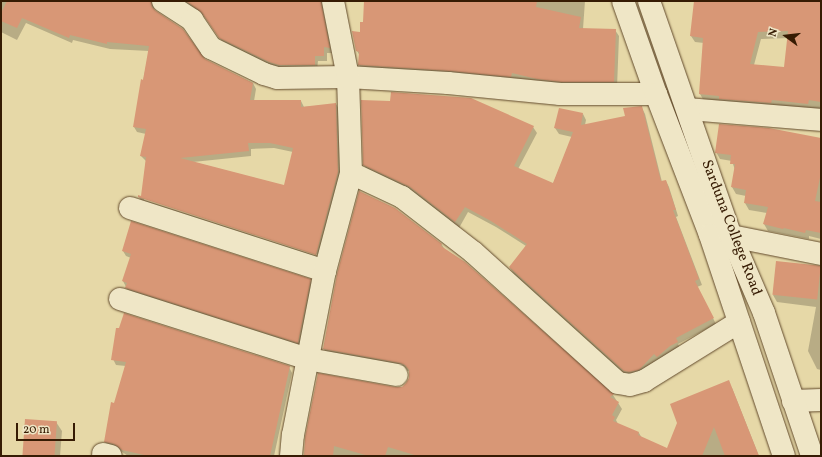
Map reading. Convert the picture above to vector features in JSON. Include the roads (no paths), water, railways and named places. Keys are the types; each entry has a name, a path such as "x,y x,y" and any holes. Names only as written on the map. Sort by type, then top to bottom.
{"street":[{"path":"163,1 192,20 211,48 264,74 277,78 348,77 448,83 560,94 656,94"},
{"path":"291,456 293,435 325,271 351,173 348,77 333,1"},
{"name":"Sarduna College Road","path":"623,1 656,94 710,235 784,456"},
{"name":"Sarduna College Road","path":"649,1 732,236 764,313 812,456"},
{"path":"688,109 821,120"},
{"path":"351,173 402,198 472,252 618,383 630,385 644,381 739,322"},
{"path":"130,208 325,271"},
{"path":"710,235 732,236 821,254"},
{"path":"120,299 308,359 397,375"},
{"path":"793,401 821,400"}]}
